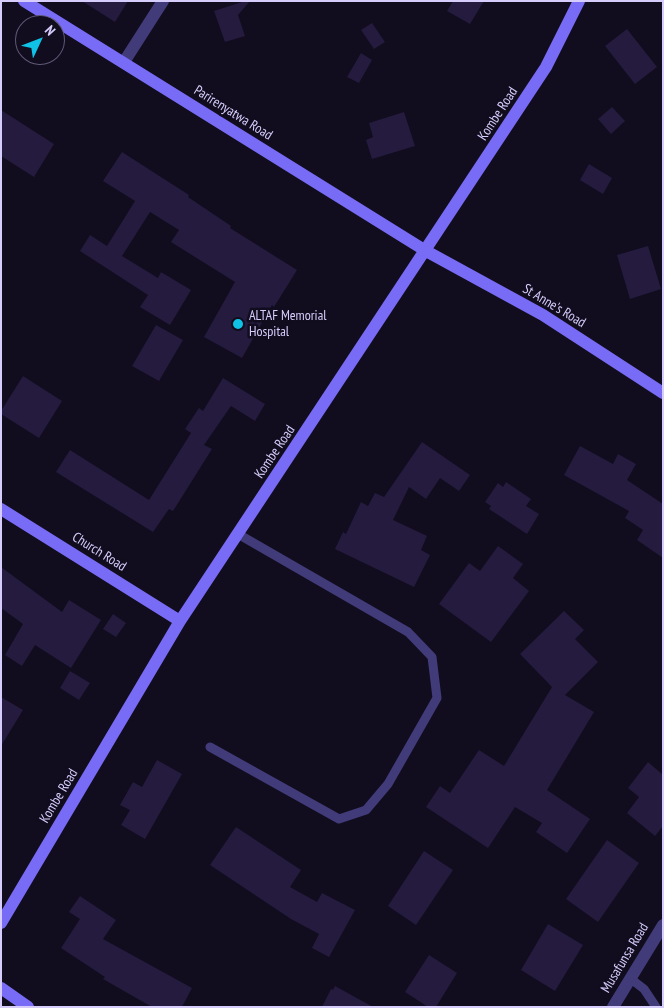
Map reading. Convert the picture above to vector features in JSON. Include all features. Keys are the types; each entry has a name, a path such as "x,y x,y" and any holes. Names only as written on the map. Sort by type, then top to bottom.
{"street":[{"name":"Parirenyatwa Road","path":"24,1 426,251"},
{"path":"124,62 163,1"},
{"name":"Kombe Road","path":"1,923 180,621 546,67 579,1"},
{"name":"St Anne's Road","path":"426,251 543,315 663,393"},
{"name":"Church Road","path":"1,509 180,621"},
{"name":"Musafunsa Road","path":"613,1007 663,925"},
{"path":"1,988 28,1007"}],"lane":[{"path":"210,747 340,819 366,810 388,784 437,698 432,657 408,632 238,534"},
{"path":"630,979 644,989 656,1007"}],"building":[{"path":"82,1 128,1 115,22"},
{"path":"250,1 238,15 245,36 225,42 214,11"},
{"path":"453,1 484,1 470,24 447,11"},
{"path":"372,23 385,42 374,49 361,30"},
{"path":"627,29 657,67 635,84 605,46"},
{"path":"361,53 372,60 359,83 347,77"},
{"path":"612,107 625,121 611,134 598,119"},
{"path":"1,110 54,144 34,177 1,156"},
{"path":"404,112 415,146 372,159 366,140 373,137 369,123"},
{"path":"122,152 189,195 188,197 231,226 230,228 297,270 274,307 272,305 242,358 204,337 235,282 171,242 179,230 150,212 122,256 158,278 161,272 191,290 170,325 140,307 148,295 80,251 90,235 107,246 135,201 103,181"},
{"path":"589,164 612,178 603,194 580,180"},
{"path":"648,246 661,289 630,299 617,255"},
{"path":"156,325 183,340 159,381 132,366"},
{"path":"23,376 62,401 39,438 1,414 1,411"},
{"path":"223,378 265,404 255,421 231,406 204,445 212,449 173,511 169,509 153,532 56,472 70,450 149,500 191,433 185,429 199,408 203,411"},
{"path":"422,442 470,475 459,491 440,478 426,499 409,487 393,520 427,536 421,550 430,555 414,587 335,549 343,532 346,534 361,502 368,506 375,493 384,497"},
{"path":"580,446 613,464 618,454 636,464 627,480 663,504 663,558 637,540 643,530 625,518 629,511 564,475"},
{"path":"506,482 531,499 526,506 539,514 527,534 489,509 491,506 485,502 498,483 503,487"},
{"path":"498,546 523,564 513,578 529,591 491,642 439,604 469,563 480,571"},
{"path":"1,567 62,612 69,600 101,620 71,668 35,645 22,666 5,655 23,624 1,608"},
{"path":"564,611 584,630 575,639 598,662 565,695 594,712 547,790 590,819 567,853 536,832 542,823 515,807 488,848 426,807 440,786 450,793 479,750 504,766 552,687 520,654"},
{"path":"113,614 126,623 116,637 103,629"},
{"path":"70,671 90,683 79,700 60,688"},
{"path":"1,697 23,710 1,746"},
{"path":"157,760 182,774 145,839 121,825 130,810 120,805 133,782 142,787"},
{"path":"648,762 663,775 663,826 655,836 627,813 639,797 628,788"},
{"path":"236,827 301,870 290,887 317,902 322,893 355,910 329,957 312,948 319,934 291,919 210,865"},
{"path":"607,840 639,863 598,922 566,899"},
{"path":"424,851 453,870 416,925 388,906"},
{"path":"80,896 116,920 103,939 192,988 182,1007 152,1007 103,979 105,977 61,948 80,919 69,912"},
{"path":"548,924 583,945 555,991 521,970"},
{"path":"429,955 457,973 436,1007 428,1007 405,992"},
{"path":"335,986 373,1007 322,1007 331,989 333,990"}],"place":[{"name":"ALTAF Memorial Hospital","path":"238,324"}]}
